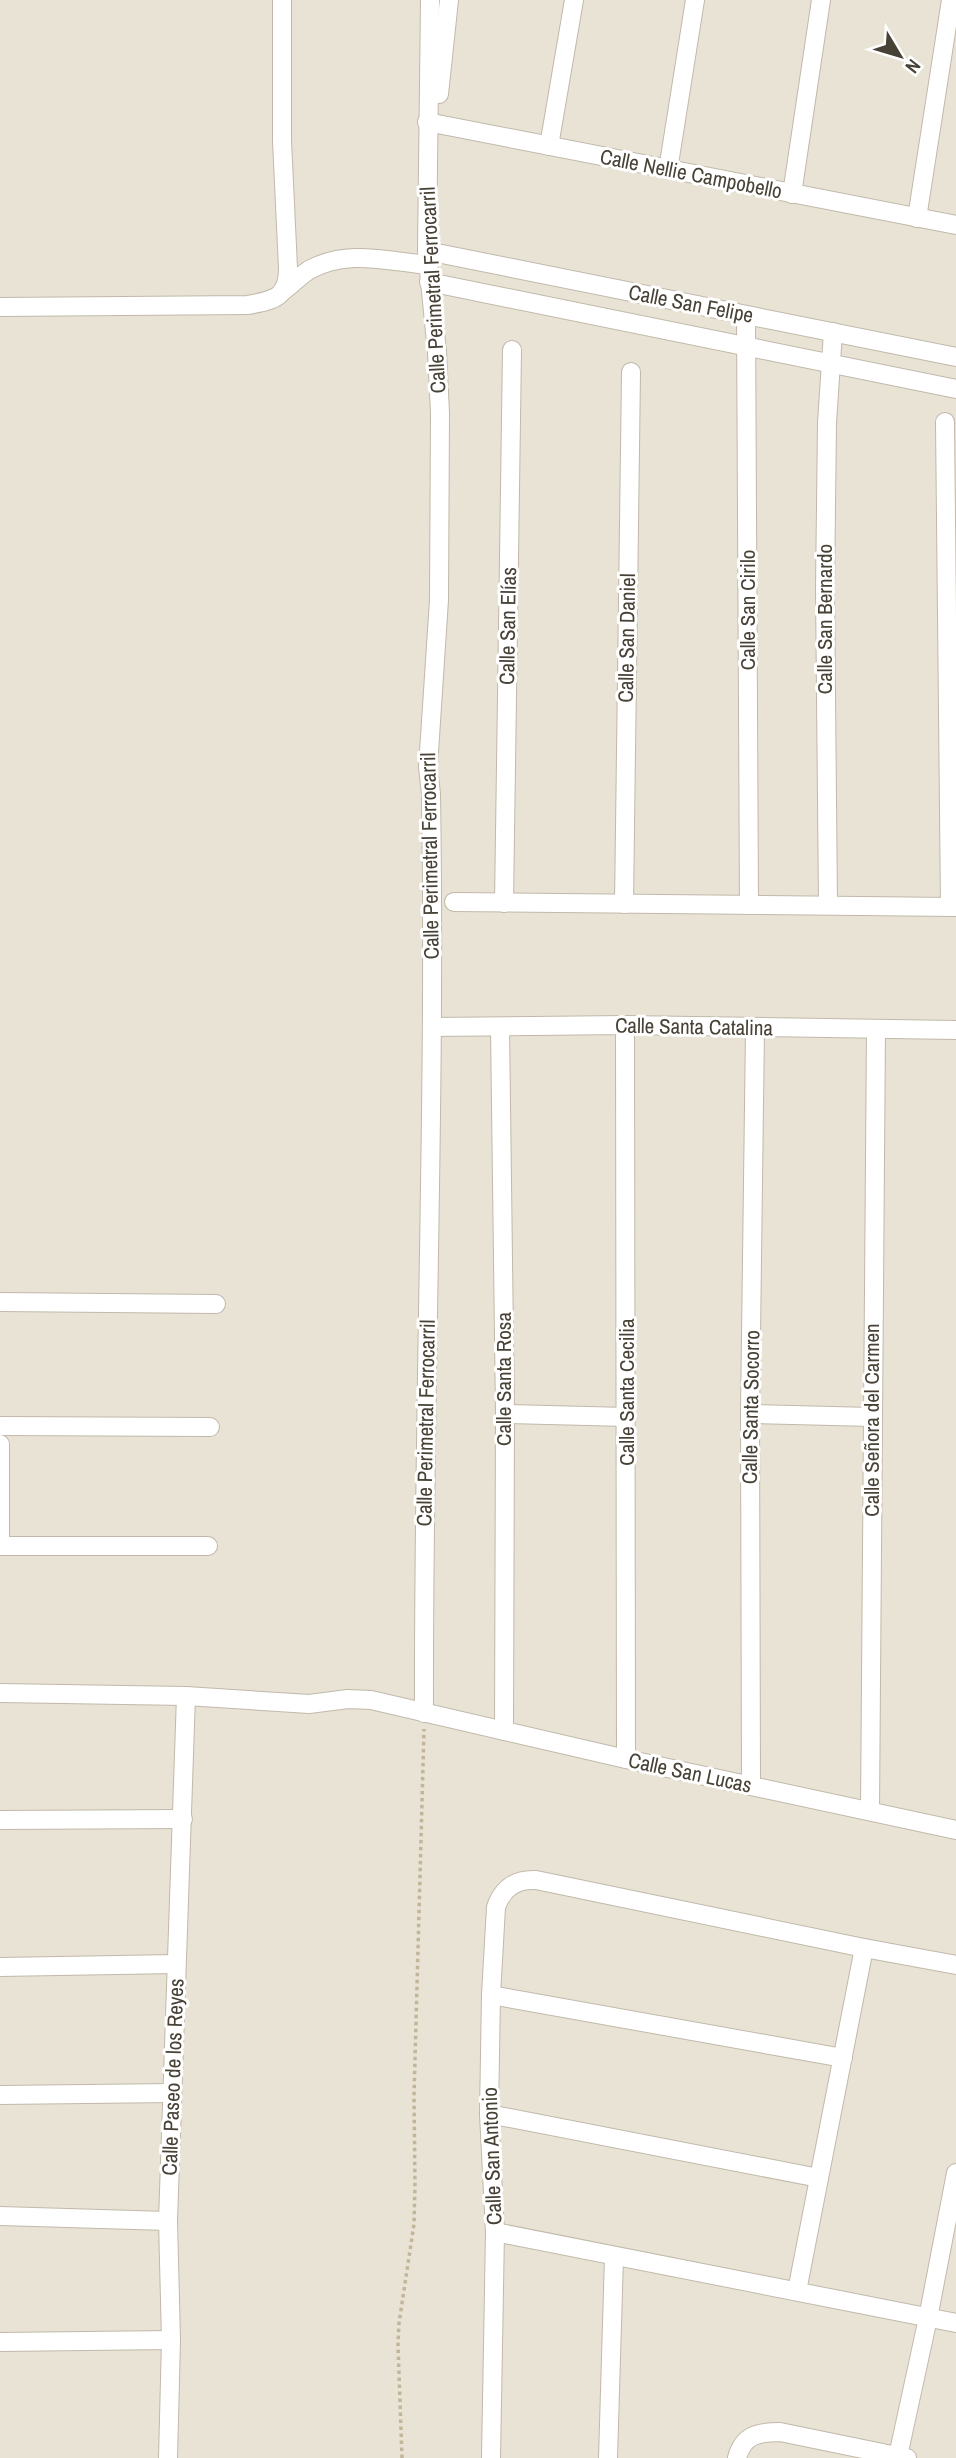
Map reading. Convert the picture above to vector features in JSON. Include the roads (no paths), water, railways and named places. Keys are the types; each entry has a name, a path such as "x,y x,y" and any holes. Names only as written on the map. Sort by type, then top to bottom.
{"street":[{"path":"282,0 285,286"},
{"path":"549,146 574,0"},
{"path":"668,170 695,0"},
{"path":"792,194 821,0"},
{"path":"917,218 951,0"},
{"name":"Calle Perimetral Ferrocarril","path":"424,1713 432,1027 432,827 428,767 439,600 440,413 438,352 428,266 431,123 439,3"},
{"name":"Calle Nellie Campobello","path":"431,123 956,225"},
{"path":"0,307 248,305 272,300 285,286 308,271 341,258 362,257 428,266"},
{"name":"Calle San Felipe","path":"428,266 746,315 956,357"},
{"name":"Calle San Felipe","path":"428,266 746,346 956,389"},
{"name":"Calle San Cirilo","path":"746,315 749,905"},
{"name":"Calle San Bernardo","path":"828,905 825,589 833,332"},
{"name":"Calle San Elías","path":"504,903 512,350"},
{"name":"Calle San Daniel","path":"624,904 631,372"},
{"path":"454,902 953,907 945,422"},
{"name":"Calle Santa Catalina","path":"432,1027 625,1025 956,1030"},
{"name":"Calle Santa Cecilia","path":"625,1025 626,1759"},
{"name":"Calle Santa Rosa","path":"500,1027 505,1415 504,1731"},
{"name":"Calle Santa Socorro","path":"751,1786 750,1414 755,1028"},
{"name":"Calle Señora del Carmen","path":"870,1811 876,1029"},
{"path":"0,1301 216,1304"},
{"path":"750,1414 872,1417"},
{"path":"505,1415 627,1417"},
{"path":"0,1426 210,1426"},
{"path":"0,1444 0,1546 208,1546"},
{"name":"Calle San Lucas","path":"0,1693 186,1696 309,1704 348,1699 371,1700 626,1759 956,1830"},
{"name":"Calle Paseo de los Reyes","path":"167,2458 171,2340 168,2221 186,1696"},
{"path":"0,1820 183,1819"},
{"name":"Calle San Antonio","path":"491,2458 495,2232 489,2114 491,1995 496,1908 501,1894 524,1879 536,1880 864,1948"},
{"path":"797,2291 864,1948 956,1965"},
{"path":"0,1967 176,1964"},
{"path":"491,1995 844,2058"},
{"path":"0,2095 172,2093"},
{"path":"489,2114 819,2178"},
{"path":"737,2458 748,2437 762,2432 780,2432 902,2457 956,2173"},
{"path":"0,2216 168,2221"},
{"path":"495,2232 956,2323"},
{"path":"608,2458 614,2257"},
{"path":"0,2342 171,2340"}]}
